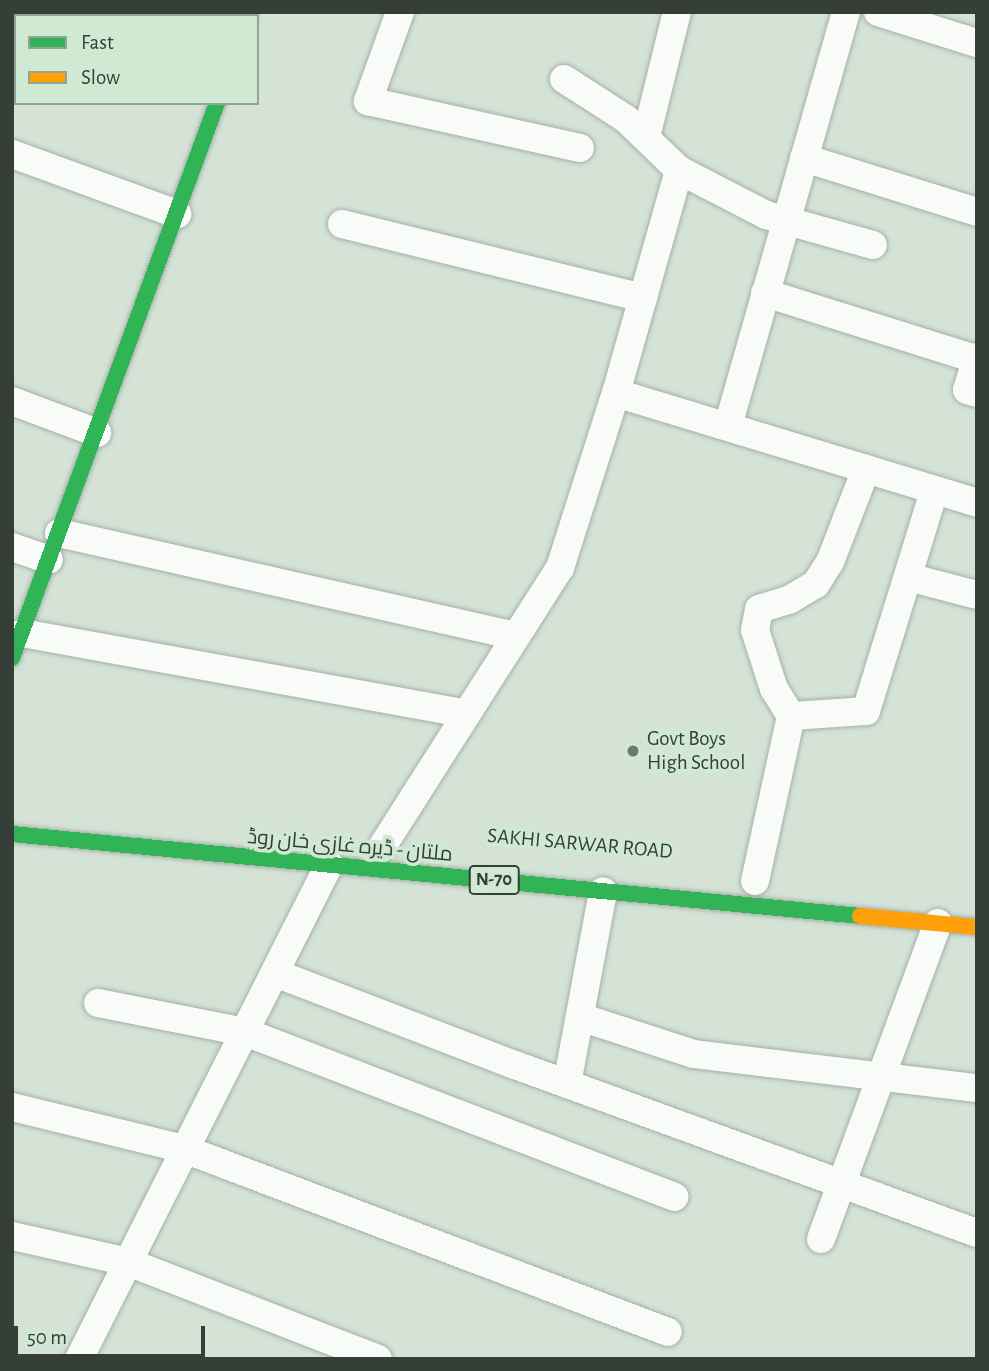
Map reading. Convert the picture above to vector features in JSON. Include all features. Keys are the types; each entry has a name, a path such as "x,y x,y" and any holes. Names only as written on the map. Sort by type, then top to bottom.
{"main road":[{"path":"17,646 216,105"},
{"name":"ملتان - ڈیرہ غازی خان روڈ","path":"12,834 977,927"},
{"path":"234,856 236,834"}],"street":[{"path":"400,12 369,101 580,148"},
{"path":"646,137 677,12"},
{"path":"728,426 846,12"},
{"path":"878,12 977,43"},
{"path":"564,79 626,119 679,170 766,215 873,245"},
{"path":"12,154 177,214"},
{"path":"804,158 977,212"},
{"path":"382,847 560,568 616,393 679,170"},
{"path":"342,224 643,298"},
{"path":"765,293 976,358 967,390 977,393"},
{"path":"616,393 977,503"},
{"path":"12,401 96,433"},
{"path":"755,881 791,716 774,690 755,631 759,609 789,600 817,584 830,562 866,469"},
{"path":"791,716 866,711 934,491"},
{"path":"59,533 516,636"},
{"path":"12,547 49,561"},
{"path":"908,577 977,594"},
{"path":"17,646 467,714"},
{"path":"79,1359 329,865"},
{"path":"567,1084 603,891"},
{"path":"821,1238 883,1078 938,923"},
{"path":"275,973 842,1186 977,1233"},
{"path":"97,1003 245,1032 674,1197"},
{"path":"580,1017 694,1054 977,1088"},
{"path":"12,1107 184,1149 668,1332"},
{"path":"12,1236 128,1262 378,1359"}],"traffic: fast":[{"path":"12,658 216,105"},
{"path":"12,834 860,916"}],"traffic: slow":[{"path":"860,916 977,927"}],"place":[{"name":"Govt Boys High School","path":"633,751"}]}
